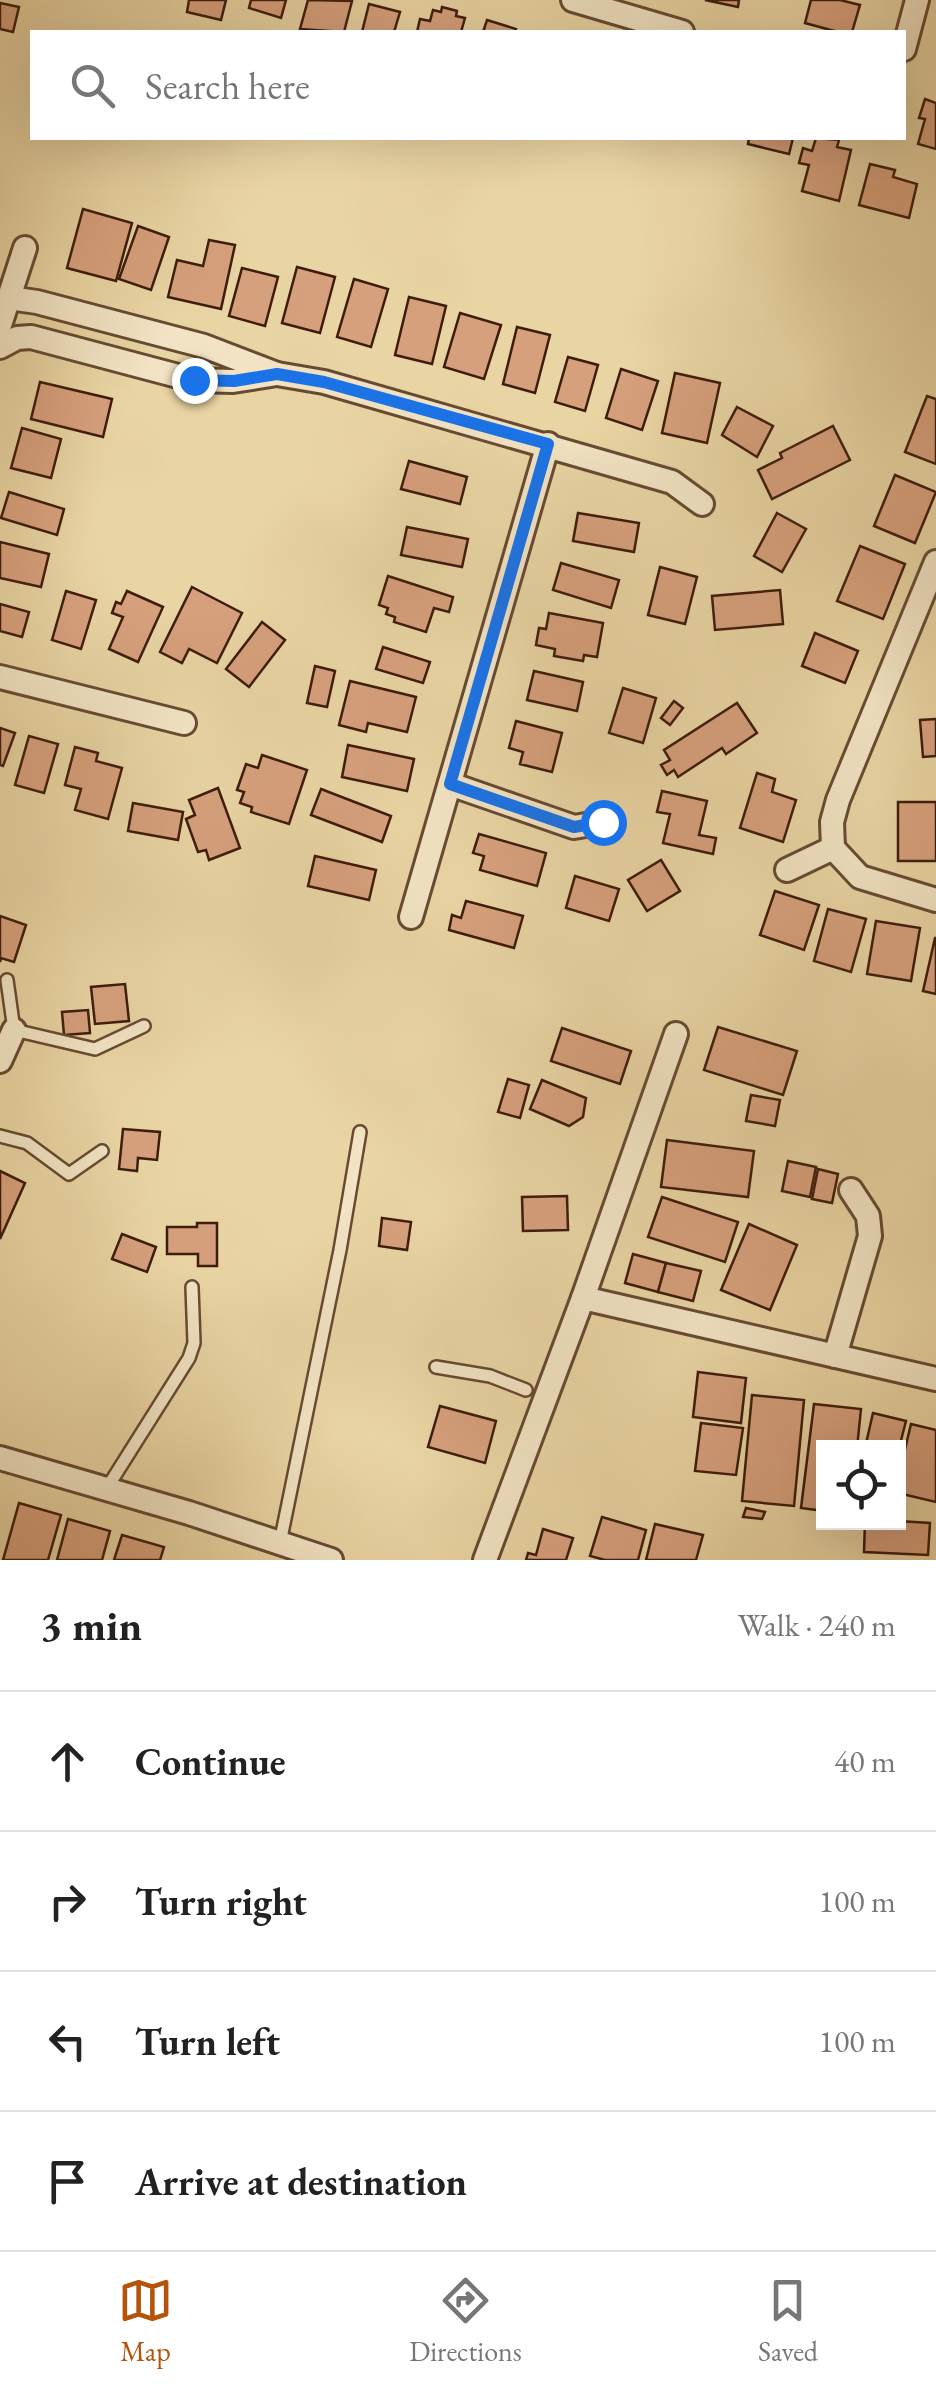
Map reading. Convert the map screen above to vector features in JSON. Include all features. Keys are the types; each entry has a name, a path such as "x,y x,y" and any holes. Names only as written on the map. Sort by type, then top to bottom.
{"street":[{"path":"573,0 675,30"},
{"path":"906,41 917,0"},
{"path":"0,325 25,248"},
{"path":"10,298 204,346 277,374 324,382 548,444 672,482 702,504"},
{"path":"0,346 18,338 31,338 194,380 234,381 277,374"},
{"path":"411,918 548,444"},
{"path":"936,562 832,822 833,848 860,878 936,900"},
{"path":"0,677 184,723"},
{"path":"450,784 574,827 603,822"},
{"path":"788,870 833,848"},
{"path":"0,1061 14,1030"},
{"path":"485,1560 676,1034"},
{"path":"835,1356 870,1236 868,1216 851,1190"},
{"path":"583,1298 936,1379"},
{"path":"0,1458 331,1560"}],"lane":[{"path":"6,980 14,1030 94,1049 144,1026"},
{"path":"280,1543 360,1132"},
{"path":"0,1136 27,1143 68,1174 102,1152"},
{"path":"106,1489 189,1358 194,1343 192,1287"},
{"path":"436,1367 490,1376 526,1390"}],"building":[{"path":"189,0 226,0 221,20 187,12"},
{"path":"251,0 286,0 281,18 249,8"},
{"path":"308,0 352,1 345,30 300,29"},
{"path":"705,0 739,0 738,7"},
{"path":"811,0 860,5 853,30 831,30 805,23"},
{"path":"0,3 19,7 13,32 0,29"},
{"path":"369,4 400,12 395,30 362,30"},
{"path":"442,7 465,18 462,30 417,30 420,19 430,21 433,10 441,12"},
{"path":"487,20 516,29 516,30 484,30"},
{"path":"925,99 936,103 936,149 918,144 925,119 919,118"},
{"path":"749,140 792,140 789,154 748,144"},
{"path":"815,140 839,140 837,147 851,150 839,201 802,191 809,165 799,163 803,148 812,151"},
{"path":"870,164 895,170 893,177 917,184 909,218 859,205"},
{"path":"83,209 132,223 116,281 67,268"},
{"path":"138,226 169,237 151,290 119,279"},
{"path":"209,240 235,245 221,309 168,297 177,260 203,266"},
{"path":"297,267 335,277 320,333 282,323"},
{"path":"242,268 278,277 265,326 229,316"},
{"path":"354,279 388,289 371,347 337,337"},
{"path":"409,297 446,306 432,364 395,355"},
{"path":"460,313 501,325 484,379 444,367"},
{"path":"517,327 550,335 535,393 503,384"},
{"path":"568,357 598,365 585,411 555,402"},
{"path":"621,369 658,381 642,430 606,418"},
{"path":"675,373 720,383 707,443 662,433"},
{"path":"40,382 112,399 103,437 31,419"},
{"path":"927,396 936,399 936,464 905,452"},
{"path":"737,407 773,426 757,457 722,435"},
{"path":"833,426 850,460 772,499 758,470 782,458 780,453"},
{"path":"22,428 61,439 51,478 11,468"},
{"path":"409,461 467,477 460,504 401,489"},
{"path":"895,475 936,492 915,543 874,526"},
{"path":"9,492 64,509 57,535 1,518"},
{"path":"578,513 639,523 634,552 573,541"},
{"path":"777,513 806,529 782,572 754,556"},
{"path":"407,527 468,539 462,567 401,555"},
{"path":"0,542 49,554 41,587 0,578"},
{"path":"860,546 905,564 883,619 837,601"},
{"path":"561,563 619,580 611,608 553,590"},
{"path":"660,567 697,577 685,624 648,615"},
{"path":"388,576 453,597 449,612 434,608 426,632 394,622 395,617 386,614 388,608 379,605"},
{"path":"192,587 242,613 217,663 189,649 182,663 160,652"},
{"path":"780,590 783,624 715,630 712,596"},
{"path":"66,591 96,600 81,649 52,640"},
{"path":"127,591 163,607 138,662 109,649 123,617 112,613"},
{"path":"0,604 29,612 22,637 0,631"},
{"path":"549,613 603,623 597,657 584,655 583,661 554,656 555,649 536,645 539,628 546,629"},
{"path":"262,622 285,640 249,687 226,669"},
{"path":"815,633 858,651 845,683 802,666"},
{"path":"383,647 430,662 423,683 376,669"},
{"path":"315,666 335,671 327,707 307,703"},
{"path":"534,671 583,682 577,711 527,700"},
{"path":"350,681 416,697 407,732 368,723 366,732 339,725"},
{"path":"623,688 656,698 643,743 609,733"},
{"path":"674,701 683,708 670,725 661,718"},
{"path":"737,703 757,733 726,754 722,748 678,777 674,770 667,775 661,765 670,760 664,750"},
{"path":"936,719 936,756 923,757 920,720"},
{"path":"516,721 562,733 552,772 520,764 523,752 509,748"},
{"path":"0,728 15,733 3,766 0,765"},
{"path":"29,736 58,744 44,793 15,785"},
{"path":"348,745 414,759 407,791 342,777"},
{"path":"75,747 98,753 96,761 122,768 108,819 75,810 81,789 65,785"},
{"path":"262,755 307,770 289,824 251,812 252,807 240,803 244,792 237,790 246,764 258,768"},
{"path":"757,773 775,779 772,792 796,800 783,842 740,828"},
{"path":"218,788 240,848 209,860 206,850 198,852 186,819 195,815 189,800"},
{"path":"321,789 391,816 382,842 311,815"},
{"path":"662,791 707,801 699,835 716,838 713,854 663,843 670,814 657,812"},
{"path":"898,802 936,802 936,861 898,861"},
{"path":"133,803 183,812 178,840 128,831"},
{"path":"479,834 546,853 537,886 480,870 484,856 473,853"},
{"path":"315,856 376,870 369,900 308,886"},
{"path":"661,860 680,891 647,911 628,880"},
{"path":"575,876 619,889 609,921 566,908"},
{"path":"775,891 819,905 804,950 760,935"},
{"path":"466,901 523,916 514,948 449,930 452,915 461,918"},
{"path":"828,909 866,919 851,972 814,961"},
{"path":"0,916 26,925 14,962 1,958 0,962"},
{"path":"876,921 920,928 911,981 867,974"},
{"path":"936,938 936,994 923,991"},
{"path":"125,984 129,1021 95,1024 91,987"},
{"path":"88,1010 90,1033 64,1035 62,1012"},
{"path":"718,1027 797,1051 783,1095 704,1070"},
{"path":"562,1028 631,1051 620,1084 551,1061"},
{"path":"508,1079 529,1085 520,1118 498,1112"},
{"path":"542,1080 586,1098 583,1117 569,1126 530,1109"},
{"path":"751,1095 780,1100 775,1126 746,1121"},
{"path":"123,1129 160,1132 157,1160 138,1158 137,1171 119,1169"},
{"path":"667,1140 754,1151 748,1197 661,1187"},
{"path":"788,1161 816,1167 810,1197 782,1191"},
{"path":"818,1169 838,1174 832,1203 812,1199"},
{"path":"0,1171 25,1183 0,1239"},
{"path":"567,1196 568,1230 523,1231 522,1197"},
{"path":"662,1197 738,1222 725,1262 648,1237"},
{"path":"382,1218 411,1222 407,1250 379,1246"},
{"path":"197,1223 217,1223 217,1266 198,1266 198,1254 167,1254 167,1227 197,1227"},
{"path":"749,1224 797,1245 770,1310 721,1290"},
{"path":"122,1234 156,1247 147,1272 112,1259"},
{"path":"633,1254 666,1263 658,1292 625,1283"},
{"path":"666,1263 701,1271 693,1301 658,1292"},
{"path":"698,1372 746,1378 741,1423 693,1417"},
{"path":"752,1395 804,1400 794,1506 742,1501"},
{"path":"814,1404 861,1409 858,1440 816,1440 816,1510 801,1508"},
{"path":"440,1406 496,1421 485,1463 428,1447"},
{"path":"873,1413 906,1421 901,1440 867,1440"},
{"path":"701,1423 743,1428 736,1475 695,1471"},
{"path":"911,1424 936,1430 936,1502 906,1495 906,1445"},
{"path":"19,1503 61,1515 48,1560 3,1560"},
{"path":"746,1508 765,1512 762,1519 743,1517"},
{"path":"602,1517 646,1530 638,1560 590,1556"},
{"path":"68,1519 110,1531 102,1560 57,1560"},
{"path":"906,1522 930,1523 928,1555 864,1552 865,1530 906,1530"},
{"path":"655,1524 703,1535 696,1560 646,1560"},
{"path":"543,1529 573,1538 566,1560 526,1560 528,1553 536,1555"},
{"path":"122,1535 164,1547 160,1560 114,1560"}],"route":[{"path":"194,380 234,381 277,374 324,382 548,444 450,784 574,827 603,822"}]}
